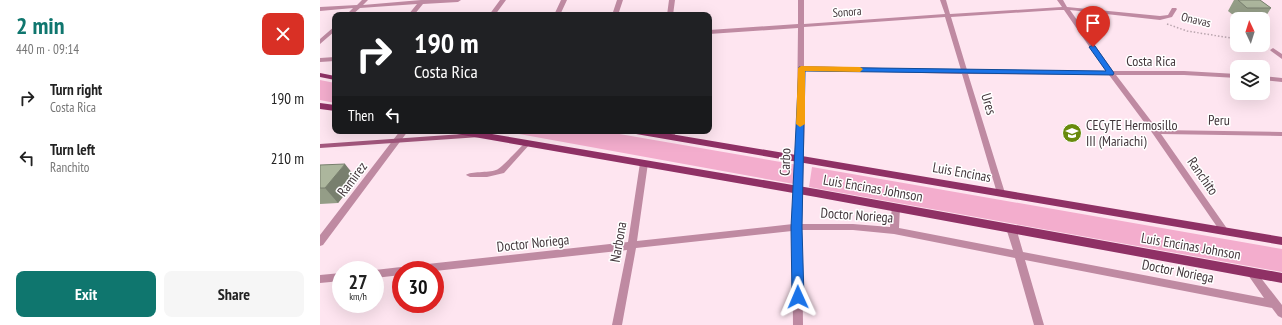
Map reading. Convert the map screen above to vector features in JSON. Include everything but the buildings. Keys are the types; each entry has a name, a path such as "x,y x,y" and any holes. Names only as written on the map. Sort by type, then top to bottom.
{"main road":[{"path":"320,75 332,77"},
{"path":"320,106 332,108"},
{"name":"Luis Encinas Johnson","path":"474,134 896,207 1282,278"},
{"name":"Luis Encinas","path":"672,134 799,159 1282,241"},
{"path":"320,146 479,135"}],"street":[{"path":"352,12 365,0"},
{"path":"320,9 422,1 458,0"},
{"path":"494,12 503,0"},
{"path":"558,12 564,0"},
{"path":"616,12 620,0"},
{"path":"670,12 672,0"},
{"name":"Carbo","path":"798,325 797,227 802,26 801,0"},
{"name":"Ures","path":"943,0 1002,193"},
{"name":"Ranchito","path":"1060,0 1111,73 1156,132 1225,232"},
{"path":"413,12 422,1"},
{"name":"Sonora","path":"712,32 1066,8 1151,18 1166,18 1173,13 1174,10"},
{"path":"320,42 332,31"},
{"path":"1273,50 1282,57"},
{"path":"320,60 332,59"},
{"name":"Costa Rica","path":"801,68 965,72 1184,73 1230,76"},
{"path":"1270,79 1282,80"},
{"name":"Peru","path":"1156,132 1282,134"},
{"name":"Ramirez","path":"320,242 402,134"},
{"name":"Narbona","path":"617,325 632,246 644,163"},
{"path":"894,231 896,207"},
{"name":"Doctor Noriega","path":"444,266 797,227 853,227 894,231 1275,304"},
{"path":"1011,228 1040,325"},
{"path":"1251,272 1282,313"},
{"path":"320,279 332,278"}],"lane":[{"path":"470,175 501,171 528,143"}],"path":[{"name":"Onavas","path":"1151,18 1187,31 1230,38"}],"shaded area":[{"path":"320,80 332,82 332,102 320,100"},
{"path":"519,134 619,134 798,165 794,184"},
{"path":"812,167 1282,249 1282,272 809,187"}],"slow traffic":[{"path":"800,124 801,68 860,69"}],"place":[{"name":"CECyTE Hermosillo III (Mariachi)","path":"1072,133"}],"route":[{"path":"798,297 797,227 801,68 965,72 1111,73 1093,47"}]}
